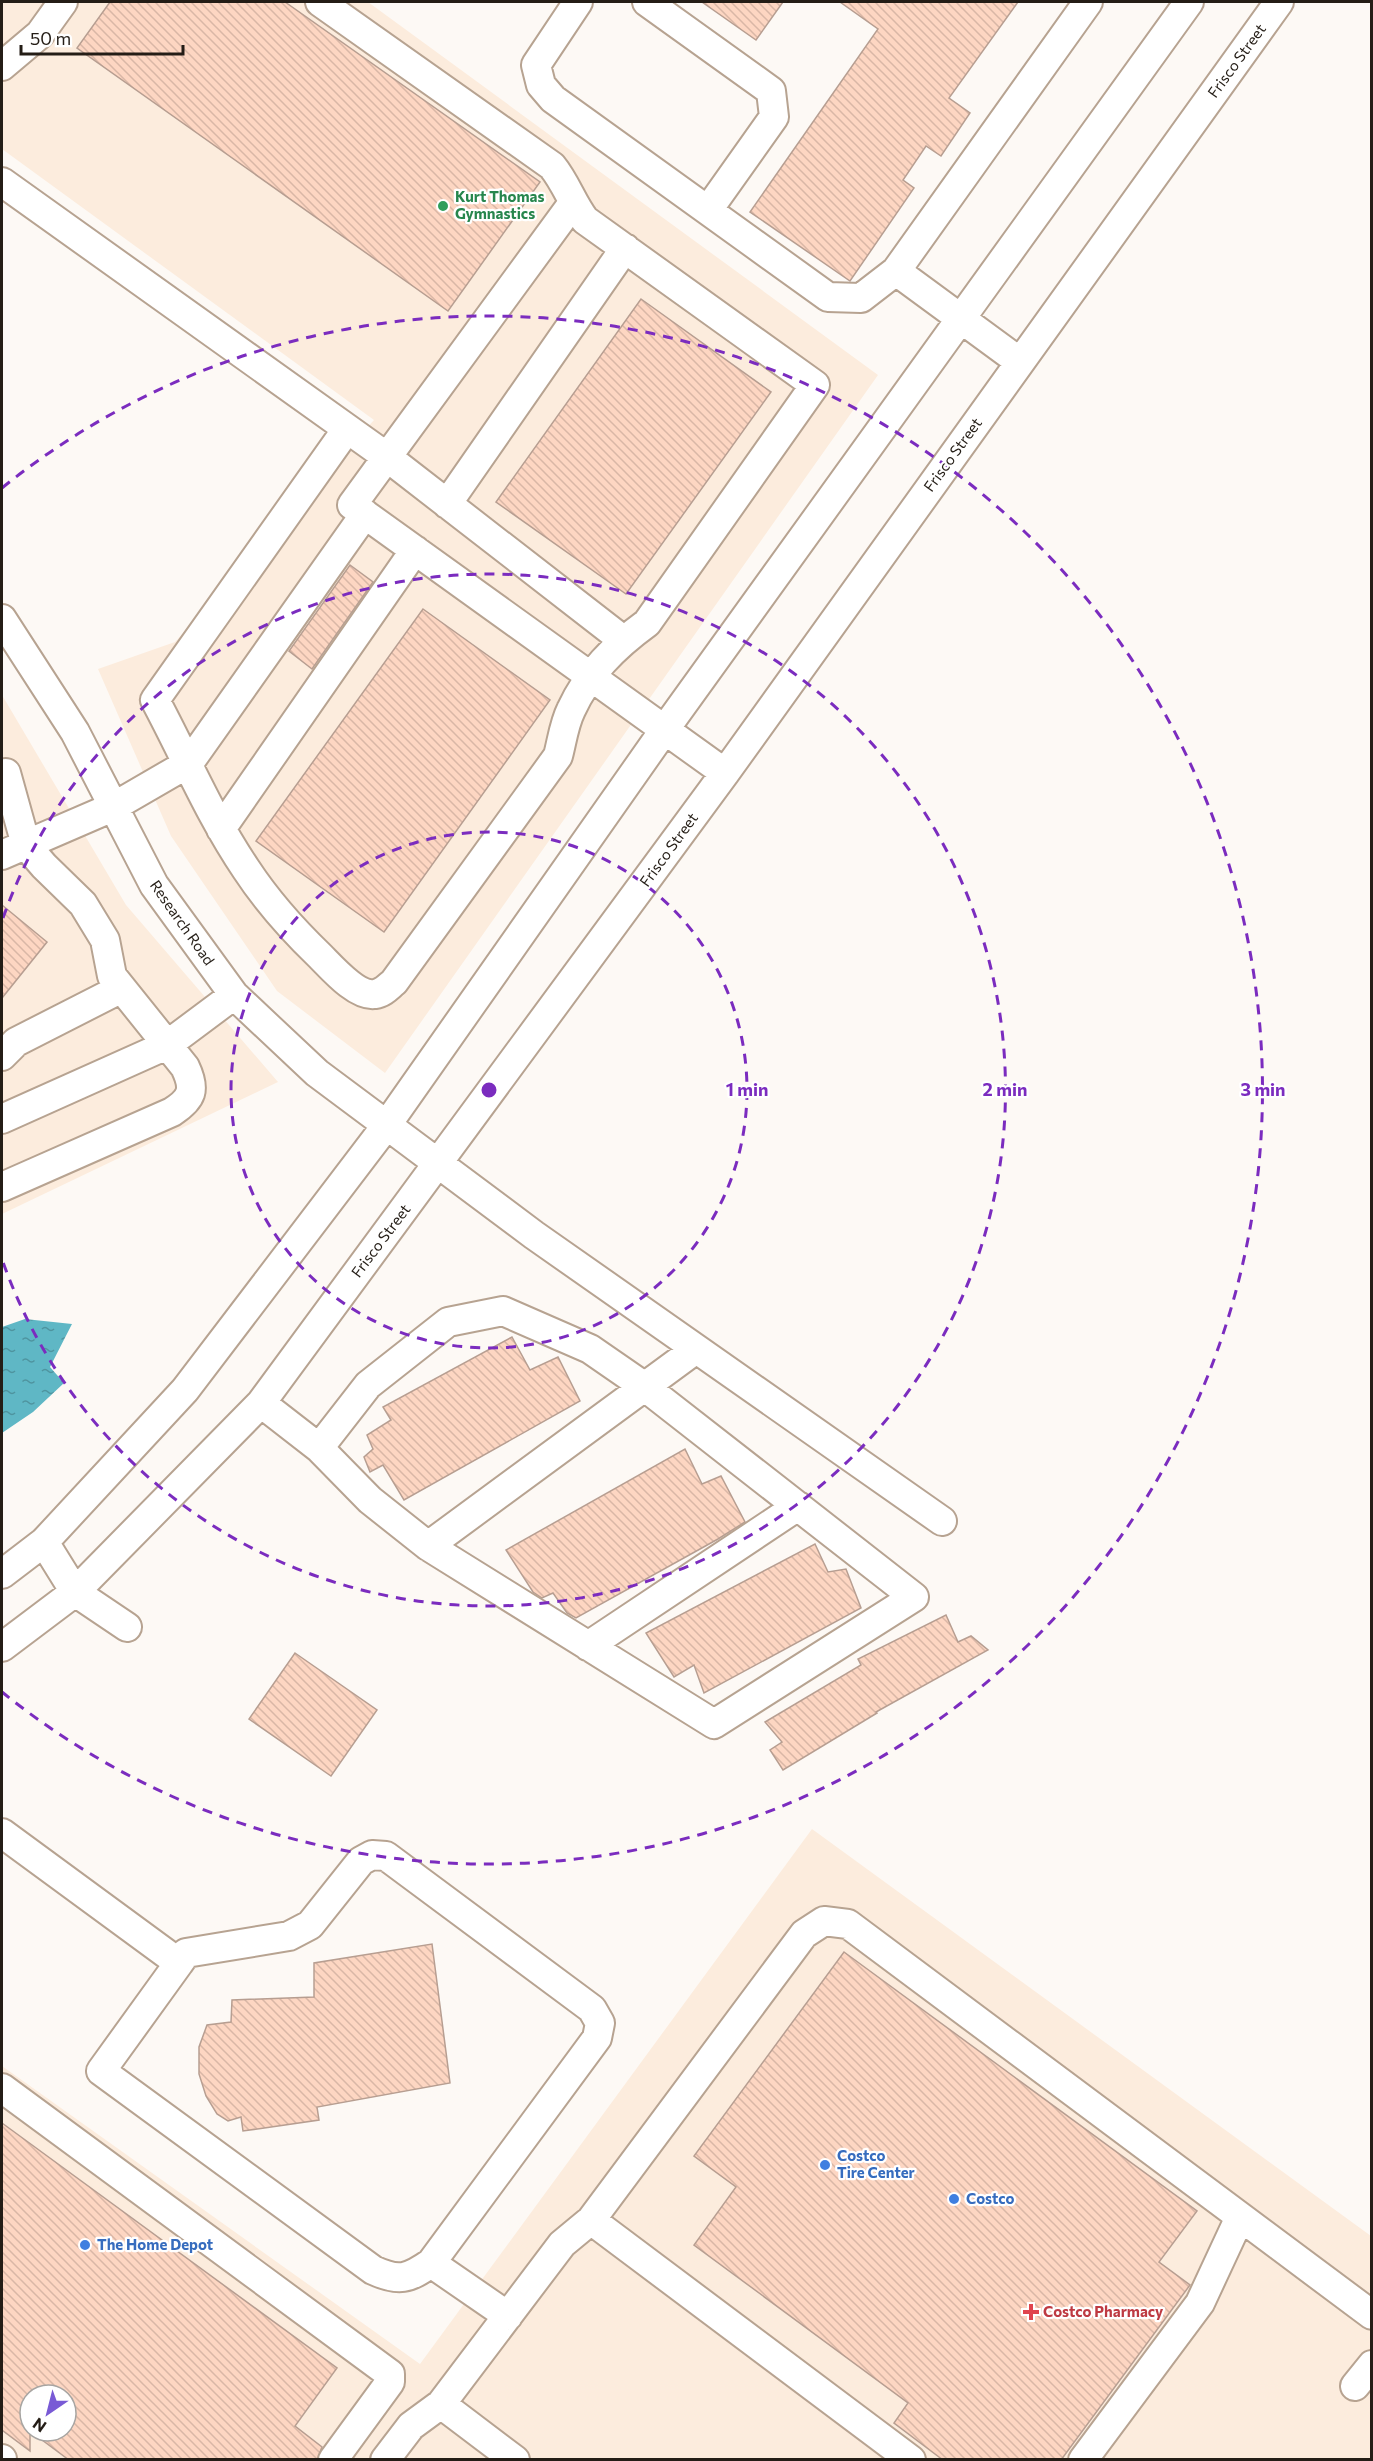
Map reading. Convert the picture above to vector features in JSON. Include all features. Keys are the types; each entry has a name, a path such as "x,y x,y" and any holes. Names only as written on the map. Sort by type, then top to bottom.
{"street":[{"path":"2,66 40,34 63,2"},
{"path":"320,2 552,166 565,183 573,203 585,220 815,385 647,622 609,653 591,676 570,712 558,756 394,982 383,992 373,995 345,981 291,928 246,871 221,829 155,700 347,429"},
{"path":"578,2 536,65 541,85 553,99 828,297 861,298 896,272 1084,3"},
{"path":"647,2 771,91 774,117 708,210"},
{"path":"2,1574 44,1542 185,1390 386,1126 665,729 1190,2"},
{"name":"Frisco Street","path":"2,1647 75,1592 261,1403 725,773 1279,2"},
{"path":"2,182 387,457 623,640"},
{"path":"573,203 352,505 725,773"},
{"path":"447,504 625,248"},
{"path":"896,272 962,317 1020,362"},
{"path":"14,850 113,807 189,763 365,514"},
{"path":"221,829 415,550"},
{"name":"Research Road","path":"2,619 75,732 154,885 234,995 317,1073 386,1126 534,1235 942,1521"},
{"path":"3,772 14,850"},
{"path":"2,1187 172,1112 184,1104 191,1094 190,1078 185,1067 111,976 105,940 83,904 44,866 14,850"},
{"path":"2,1056 16,1042 120,989"},
{"path":"2,1119 167,1045 234,995"},
{"path":"261,1403 319,1448 370,1500 428,1546 714,1724 914,1597 645,1387 590,1349 503,1311 448,1322 368,1385 319,1448"},
{"path":"428,1546 696,1349"},
{"path":"588,1646 798,1506"},
{"path":"44,1542 75,1592 127,1627"},
{"path":"2,1833 179,1963"},
{"path":"372,1855 386,1856 592,2008 600,2023 597,2038 431,2263 413,2275 402,2277 391,2278 373,2270 101,2071 186,1953 289,1936 310,1925 360,1861 372,1855"},
{"path":"385,2460 411,2426 441,2404 562,2244 591,2220 804,1934 824,1921 848,1924 1371,2315"},
{"path":"2,2088 390,2374 390,2382 333,2460"},
{"path":"1083,2460 1200,2302 1240,2217"},
{"path":"591,2220 911,2460"},
{"path":"431,2263 508,2316"},
{"path":"441,2404 515,2460"}],"shaded area":[{"path":"2,2 368,2 878,375 385,1073 277,991 171,836 98,669 175,642 374,420 2,149"},
{"path":"2,695 126,905 278,1082 2,1214"},
{"path":"812,1829 1371,2236 1371,2459 2,2459 2,2066 420,2364"}],"water":[{"path":"25,1319 72,1324 50,1367 64,1383 33,1412 2,1433 2,1327"}],"building":[{"path":"110,2 285,2 540,182 448,311 77,48"},
{"path":"702,2 783,2 756,40"},
{"path":"840,2 1018,2 949,98 970,113 941,156 926,146 903,180 914,188 850,281 750,212 878,29"},
{"path":"641,299 771,392 626,594 496,502"},
{"path":"350,565 373,582 312,669 289,651"},
{"path":"423,609 550,700 384,932 256,841"},
{"path":"2,905 47,942 2,998"},
{"path":"512,1337 530,1370 558,1357 580,1401 404,1500 383,1465 370,1472 364,1457 373,1449 367,1435 391,1420 383,1407"},
{"path":"685,1449 702,1484 721,1476 745,1522 576,1618 567,1613 553,1593 542,1598 533,1592 506,1550"},
{"path":"815,1544 828,1572 846,1569 861,1608 704,1693 694,1665 674,1677 646,1633"},
{"path":"946,1615 958,1642 971,1636 988,1650 876,1712 783,1770 770,1750 782,1742 765,1722 861,1665 858,1659"},
{"path":"295,1653 377,1710 331,1776 249,1719"},
{"path":"432,1944 450,2083 317,2107 319,2120 243,2131 241,2117 228,2121 217,2114 206,2096 199,2074 199,2047 207,2025 231,2022 232,2000 314,1997 314,1963"},
{"name":"Costco","path":"844,1952 1197,2211 1159,2262 1190,2285 1061,2460 943,2460 894,2423 908,2403 694,2245 736,2187 694,2156"},
{"name":"The Home Depot","path":"2,2123 337,2368 295,2426 322,2447 317,2460 69,2460 46,2443 78,2443 78,2383 18,2383 18,2442 2,2430"},
{"name":"The Home Depot","path":"19,2443 30,2443 30,2451"}],"place":[{"name":"Kurt Thomas Gymnastics","path":"443,206"},
{"name":"Costco Tire Center","path":"825,2165"},
{"name":"Costco","path":"954,2199"},
{"name":"The Home Depot","path":"85,2245"},
{"name":"Costco Pharmacy","path":"1031,2312"}]}
